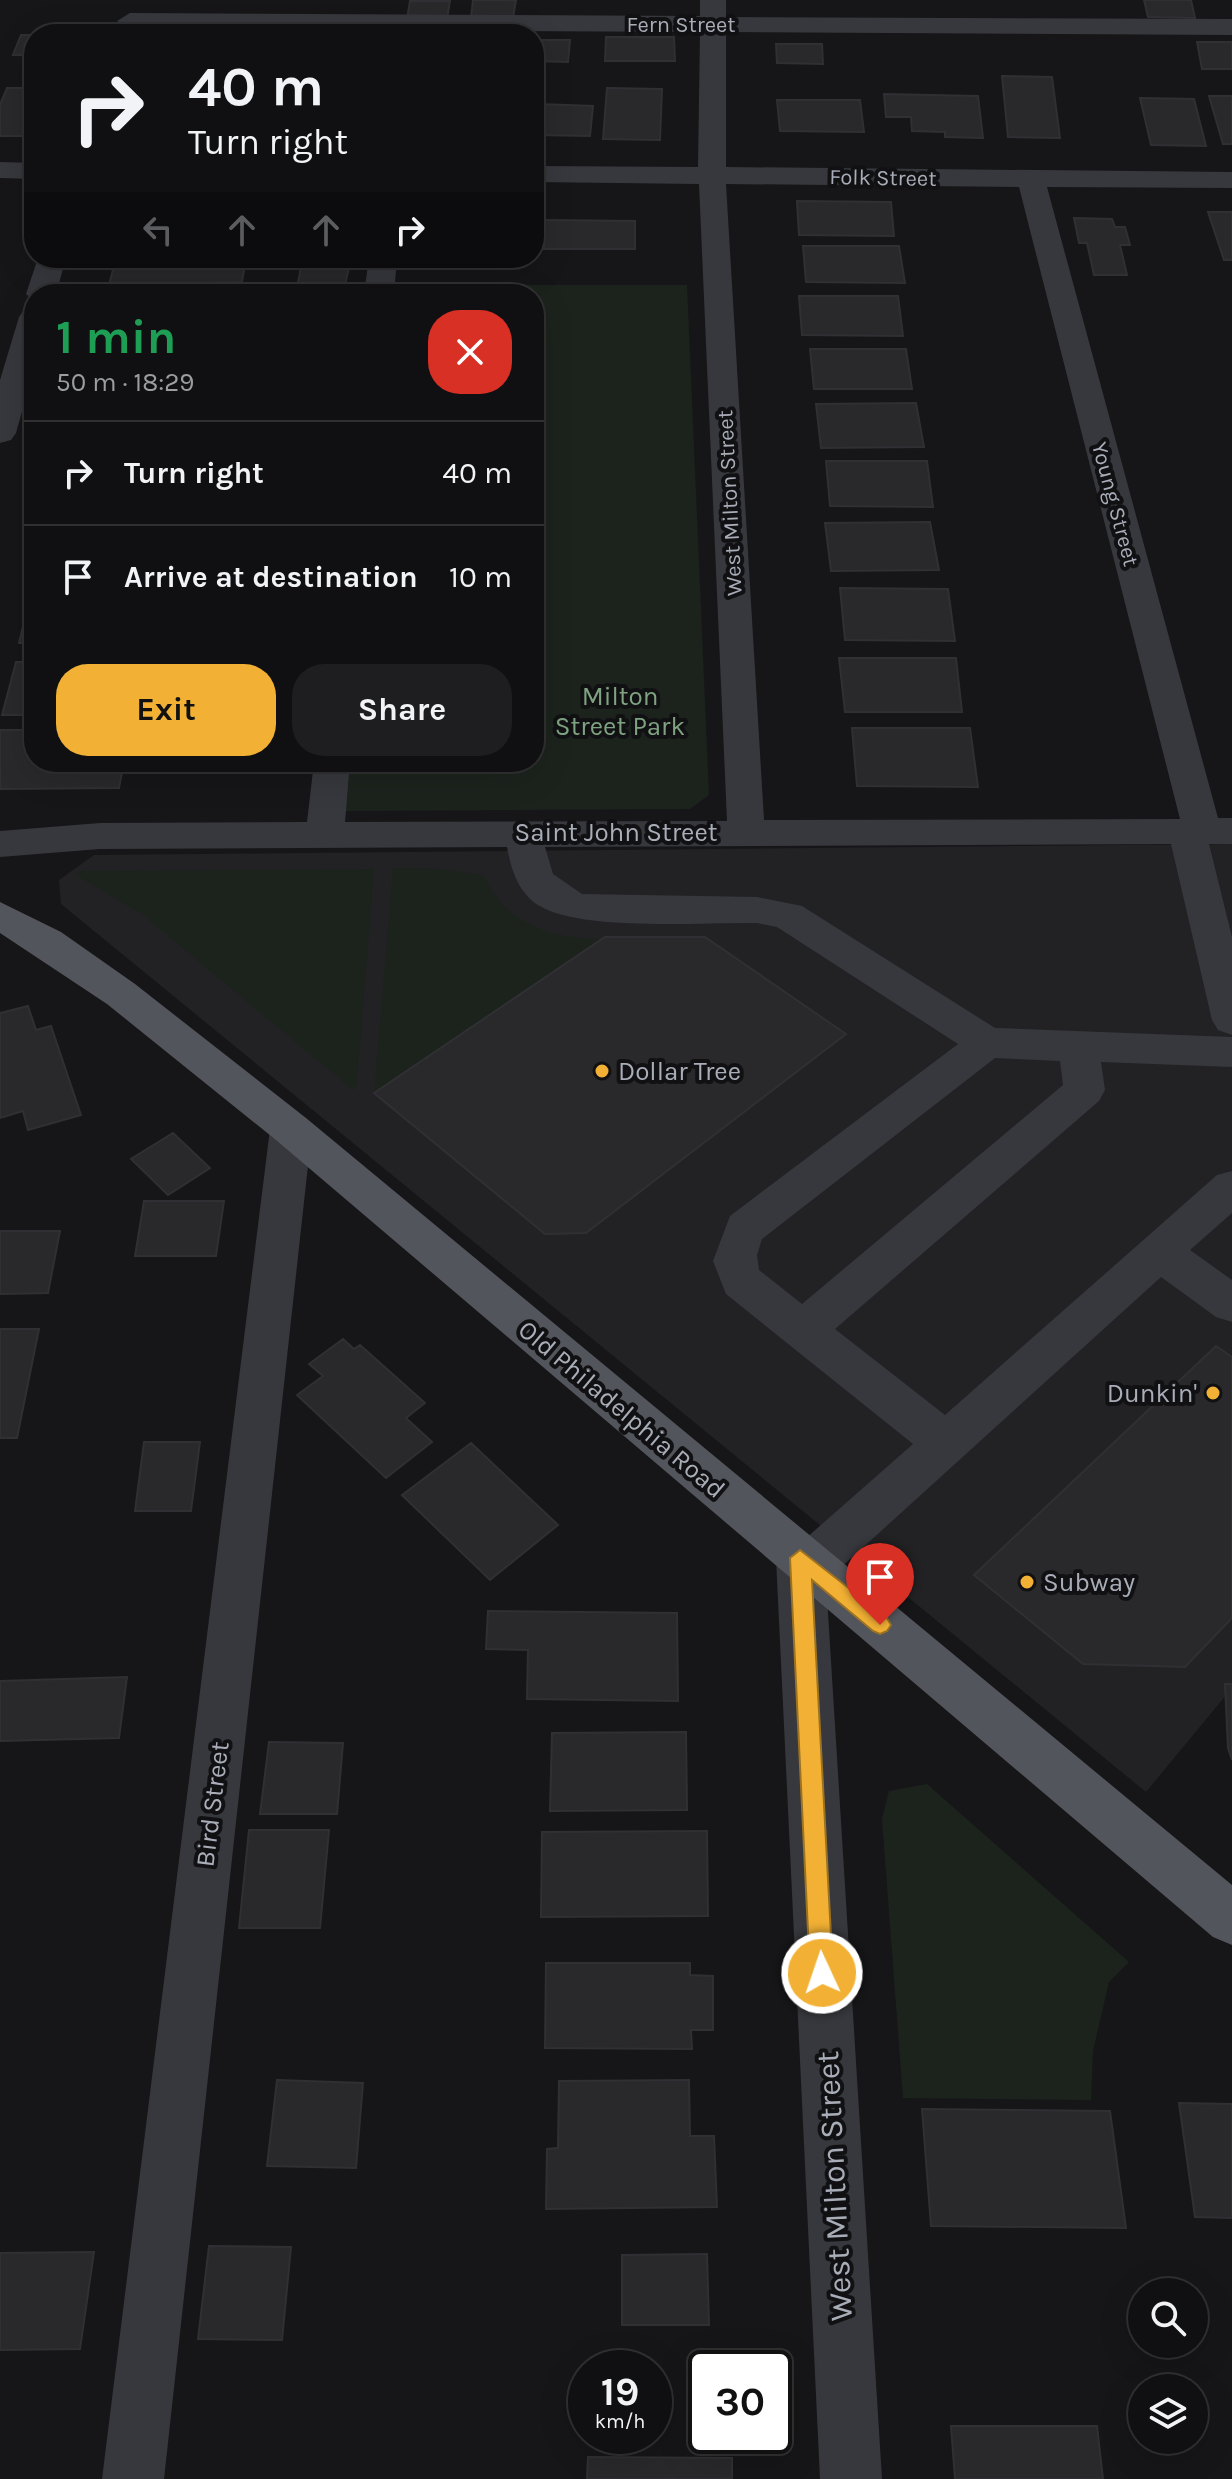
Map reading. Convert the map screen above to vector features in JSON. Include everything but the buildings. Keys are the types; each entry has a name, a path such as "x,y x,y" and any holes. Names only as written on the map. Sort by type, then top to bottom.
{"main road":[{"name":"Old Philadelphia Road","path":"0,915 47,942 121,994 291,1129 1232,1919"}],"street":[{"name":"Fern Street","path":"130,18 714,12 1232,27"},
{"name":"West Milton Street","path":"714,12 712,175 746,831"},
{"path":"0,170 24,171"},
{"name":"Folk Street","path":"544,174 1232,180"},
{"name":"Young Street","path":"1031,178 1207,831 1232,1020"},
{"path":"0,433 24,351"},
{"path":"325,833 331,772"},
{"name":"Saint John Street","path":"0,844 100,836 325,833 1207,831"},
{"path":"525,832 530,872 547,893 562,902 580,907 775,912 800,922 987,1043 1232,1052"},
{"path":"946,1443 742,1282 733,1269 734,1255 745,1228 987,1043"},
{"path":"803,1330 1084,1090 1079,1046"},
{"name":"Bird Street","path":"133,2479 291,1129"},
{"path":"805,1562 946,1443 1232,1187"},
{"path":"1161,1253 1232,1304"},
{"name":"West Milton Street","path":"805,1562 851,2479"}],"shaded area":[{"path":"1232,844 1232,1688 1146,1792 61,904 59,880 94,855"}],"green space":[{"name":"Milton Street Park","path":"544,285 687,285 709,795 690,809 343,811 347,772 544,772"},
{"path":"393,868 442,869 483,875 493,892 517,917 564,936 602,939 374,1093"},
{"path":"374,869 357,1084 353,1090 143,915 76,875 79,871"},
{"path":"927,1784 1129,1962 1109,1982 1093,2051 1091,2100 903,2098 882,1819 889,1791"}],"place":[{"name":"Dollar Tree","path":"602,1071"},
{"name":"Dunkin'","path":"1213,1393"},
{"name":"Subway","path":"1027,1582"}],"route":[{"path":"822,1973 800,1558 880,1625"}]}
